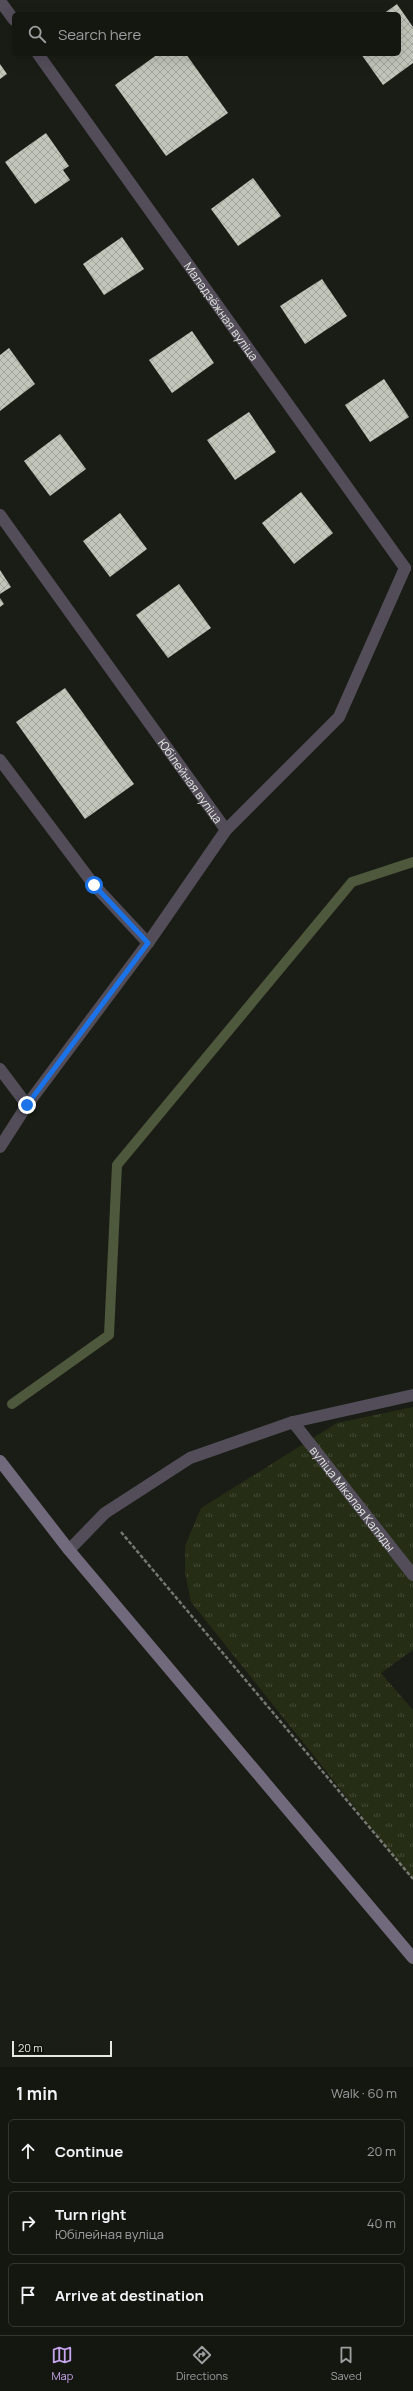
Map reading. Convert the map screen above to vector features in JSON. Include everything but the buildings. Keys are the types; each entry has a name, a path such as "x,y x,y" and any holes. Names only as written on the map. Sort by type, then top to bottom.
{"main road":[{"path":"0,1461 69,1550 413,1958"}],"street":[{"path":"0,1 12,17"},
{"name":"Маладзёжная вуліца","path":"39,56 409,568"},
{"name":"Юбілейная вуліца","path":"0,515 226,830 148,943 27,1105 0,1147"},
{"path":"226,830 339,717 409,568"},
{"path":"0,760 94,885 148,943"},
{"path":"0,1068 27,1105"},
{"path":"69,1550 105,1513 190,1458 293,1422 413,1395"},
{"name":"вуліца Мікалая Каляды","path":"293,1422 413,1575"}],"path":[{"path":"105,1513 163,1580 413,1879"}],"green space":[{"path":"413,1407 413,1650 381,1673 413,1710 413,1880 191,1602 185,1572 185,1546 201,1508 337,1423"}],"waterway":[{"path":"12,1404 109,1335 117,1165 352,882 413,862"}],"route":[{"path":"27,1105 148,943 94,885"}]}
